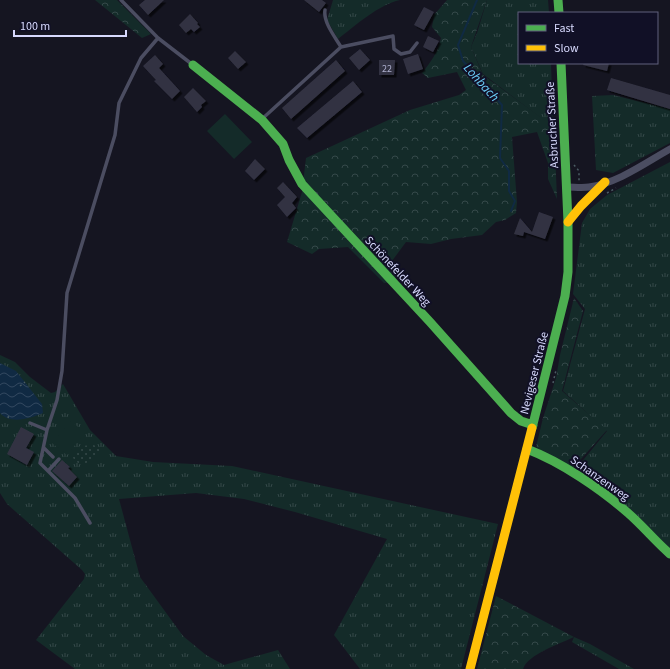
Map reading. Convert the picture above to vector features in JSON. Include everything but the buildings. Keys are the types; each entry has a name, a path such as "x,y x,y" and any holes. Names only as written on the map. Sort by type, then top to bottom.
{"main road":[{"path":"558,0 559,12"},
{"name":"Asbrucher Straße","path":"561,64 567,187"},
{"name":"Schönefelder Weg","path":"192,65 262,120 284,144 289,160 302,184 430,322 511,413 521,421 533,425"},
{"path":"568,222 581,206 605,182"},
{"name":"Nevigeser Straße","path":"470,669 565,296 568,272 567,187"},
{"name":"Schanzenweg","path":"527,449 545,456 604,493 629,514 670,554"}],"street":[{"path":"567,187 588,187 605,182 621,176 670,149"}],"lane":[{"name":"Schönefelder Weg","path":"122,1 158,38 192,65"},
{"path":"325,10 324,15 326,22 341,47"},
{"path":"262,120 341,47 393,36 394,48 401,54 410,52 418,43"},
{"path":"90,523 75,498 40,463 47,430 57,400 62,370 67,293 115,135 119,103 141,58 158,38"},
{"path":"30,423 47,430"},
{"path":"44,448 53,457"},
{"path":"48,471 59,459"}],"path":[{"path":"20,386 24,382"},
{"path":"8,418 9,414"}],"green space":[{"path":"95,0 117,0 151,34 142,38"},
{"path":"333,0 400,0 375,11 338,39 327,20"},
{"path":"447,0 487,0 471,47 483,75 554,127 557,199 548,179 548,163 537,132 512,137 517,202 516,213 505,220 496,222 482,235 451,239 431,244 406,242 389,265 398,282 384,283 348,247 319,249 312,254 287,242 302,192 306,158 410,110 459,95 466,90 457,72 428,78 422,73 434,57 441,38 432,27 434,15"},
{"path":"487,0 548,0 549,12 518,12 518,64 551,64 553,127 483,74 471,47"},
{"path":"613,95 670,109 670,143 613,173 596,170 592,96"},
{"path":"225,114 252,142 234,159 207,131"},
{"path":"670,162 670,550 575,470 607,431 563,391 585,309 573,294 582,223 590,209 607,195"},
{"path":"574,298 583,311 562,391 607,430 572,469 536,447 543,418 556,378"},
{"path":"0,355 15,362 30,377 51,393 55,392 63,384 90,430 116,456 153,462 232,466 498,524 461,669 360,669 334,635 387,539 295,512 244,499 196,493 119,499 140,577 183,636 206,655 224,665 278,650 290,669 75,669 36,640 84,579 85,574 7,504 0,493"},
{"path":"71,421 85,433 67,455 52,443"},
{"path":"94,445 102,452 92,462 79,464 71,456 80,446"},
{"path":"496,596 574,637 538,654 526,664 523,669 477,669"},
{"path":"574,637 590,644 634,669 619,669 572,642"}],"water":[{"path":"0,363 16,371 42,404 43,413 33,417 15,420 4,417 0,413"}],"waterway":[{"name":"Lohbach","path":"477,0 458,45 463,61 502,105 500,158 509,171 509,191 515,201 511,211"}],"traffic: fast":[{"path":"558,0 559,12"},
{"path":"532,428 565,296 568,272 568,222 561,64"},
{"path":"193,65 262,120 283,144 289,160 302,184 430,322 511,413 521,421 533,425"},
{"path":"527,449 540,454 567,469 606,495 633,518 670,554"}],"traffic: slow":[{"path":"568,222 581,206 605,182"},
{"path":"470,669 532,428"}]}
